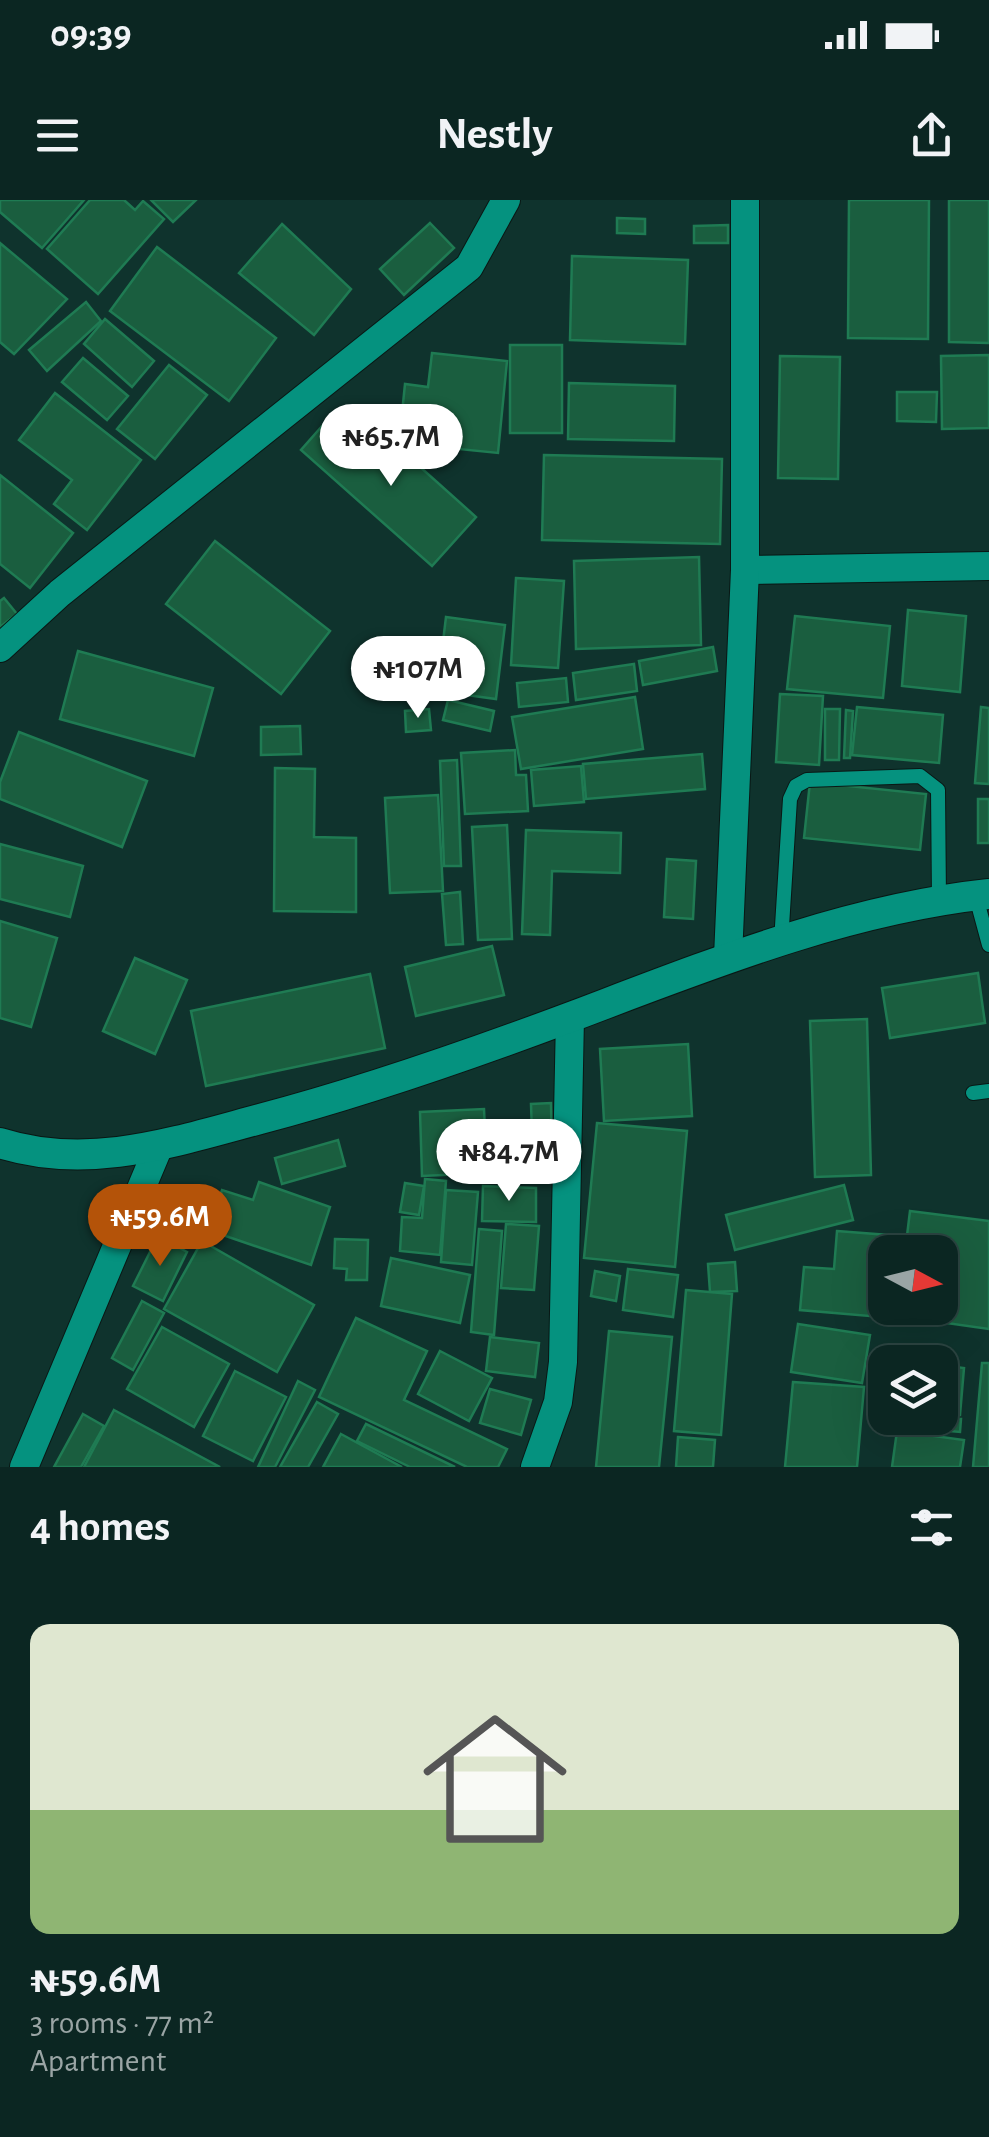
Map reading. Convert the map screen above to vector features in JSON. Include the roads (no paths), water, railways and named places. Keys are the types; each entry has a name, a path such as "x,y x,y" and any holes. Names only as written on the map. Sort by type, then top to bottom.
{"street":[{"path":"0,648 60,593 470,267 506,200"},
{"path":"728,957 744,570 745,200"},
{"path":"744,570 989,566"},
{"path":"0,1143 92,1156 160,1146 352,1094 728,957 939,900 983,895"},
{"path":"535,1467 558,1402 562,1362 570,1017"},
{"path":"24,1467 160,1146"}],"lane":[{"path":"780,942 790,799 796,786 807,780 920,776 930,781 938,790 939,900"},
{"path":"983,895 989,944"},
{"path":"972,1093 989,1090"}]}
